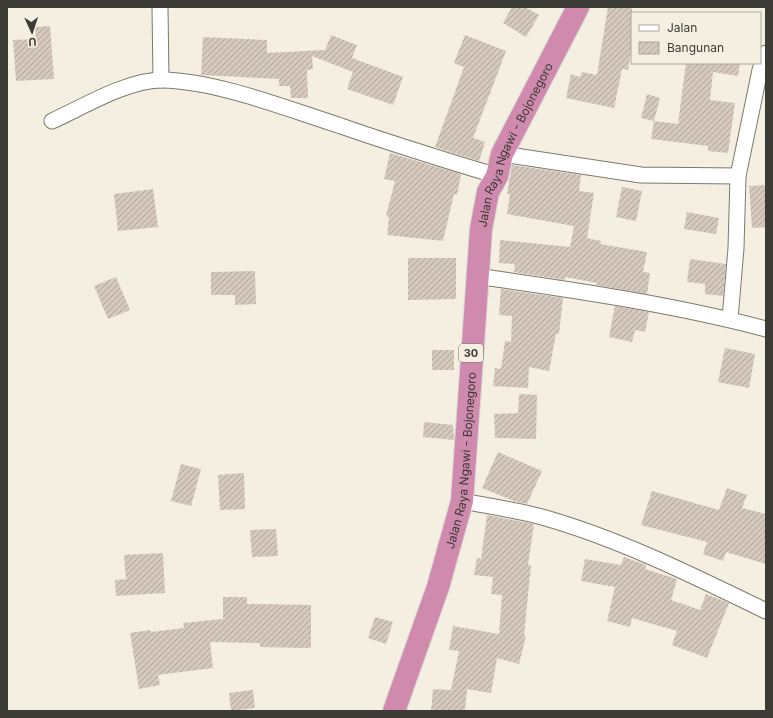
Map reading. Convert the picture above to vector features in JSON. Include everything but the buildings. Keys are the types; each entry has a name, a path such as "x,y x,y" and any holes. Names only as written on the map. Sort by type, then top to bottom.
{"highway":[{"name":"Jalan Raya Ngawi - Bojonegoro","path":"394,711 438,587 462,501 476,276 481,229 488,192 497,176 502,154 578,7"}],"street":[{"path":"160,7 161,80"},
{"path":"730,319 736,248 738,176 760,70 766,53"},
{"path":"52,122 125,87 161,80 199,85 243,94 398,146 497,176"},
{"path":"502,154 611,172 641,175 738,176"},
{"path":"476,276 609,296 730,319 766,329"},
{"path":"462,501 542,518 614,542 678,568 766,612"}]}
